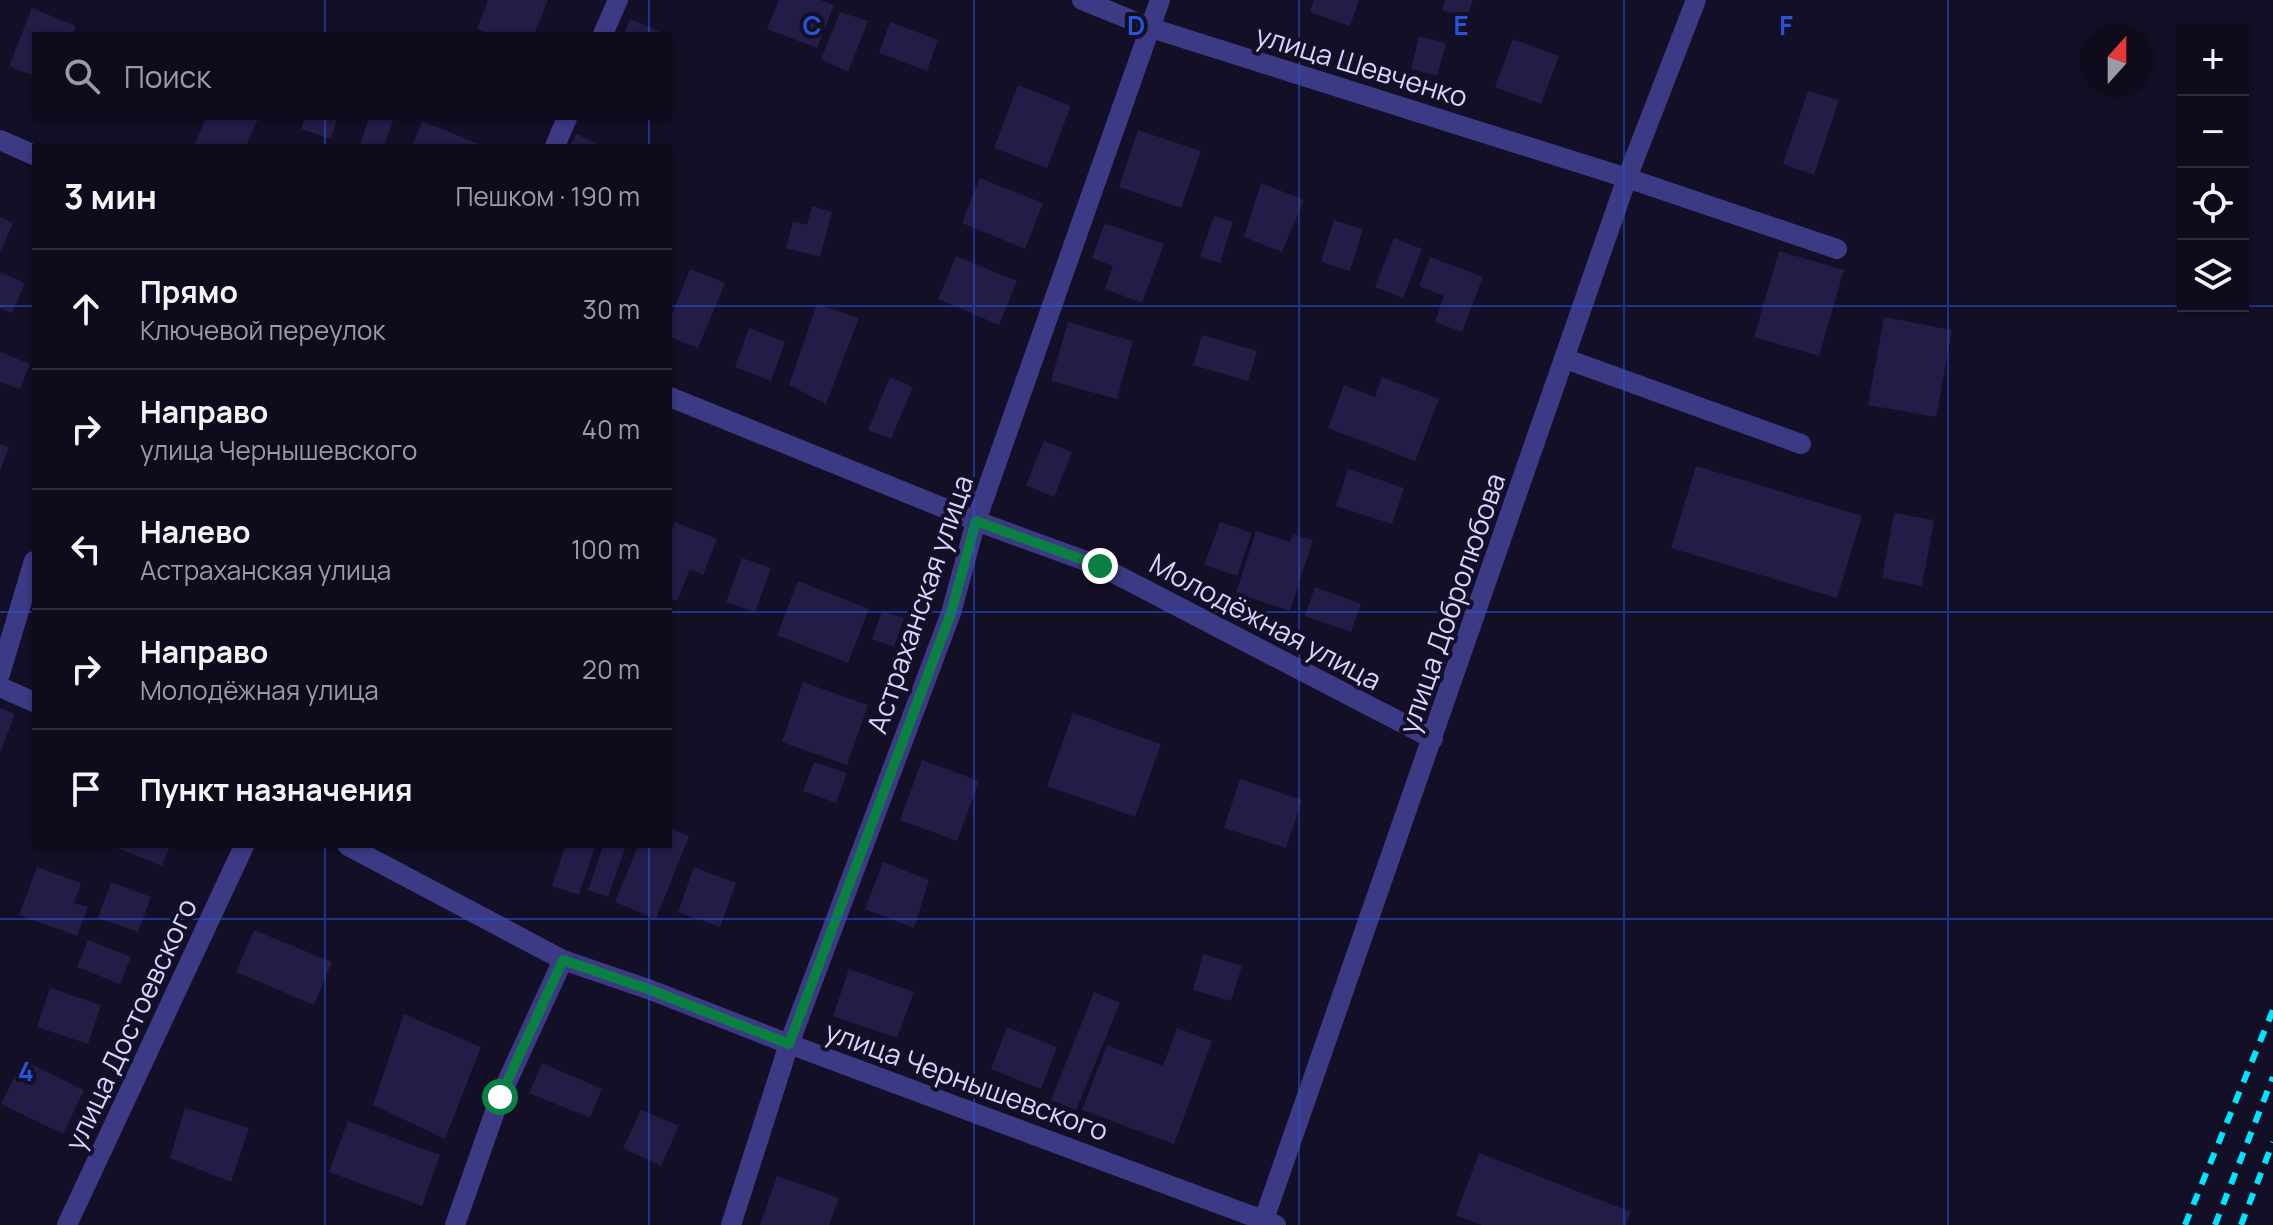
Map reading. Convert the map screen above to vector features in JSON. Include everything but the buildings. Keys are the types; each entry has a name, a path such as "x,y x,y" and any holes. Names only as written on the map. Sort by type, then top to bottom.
{"street":[{"path":"604,32 618,0"},
{"name":"улица Шевченко","path":"1082,0 1151,28 1627,178 1837,249"},
{"name":"Астраханская улица","path":"731,1225 789,1044 951,613 976,521 1160,0"},
{"name":"улица Добролюбова","path":"1267,1224 1627,178 1696,0"},
{"path":"556,144 566,120"},
{"path":"0,140 32,154"},
{"path":"1566,359 1801,444"},
{"name":"Молодёжная улица","path":"672,398 976,521 1100,566 1433,739"},
{"path":"0,674 32,568"},
{"path":"0,687 32,701"},
{"name":"улица Достоевского","path":"67,1225 243,848"},
{"name":"улица Чернышевского","path":"352,848 563,960 648,989 1267,1224"},
{"path":"455,1225 500,1097 563,960"}],"railway":[{"path":"2185,1225 2273,1010"},
{"path":"2215,1225 2273,1077"},
{"path":"2241,1225 2273,1142"}],"route":[{"path":"500,1097 563,960 648,989 789,1044 951,613 976,521 1100,566"}]}
